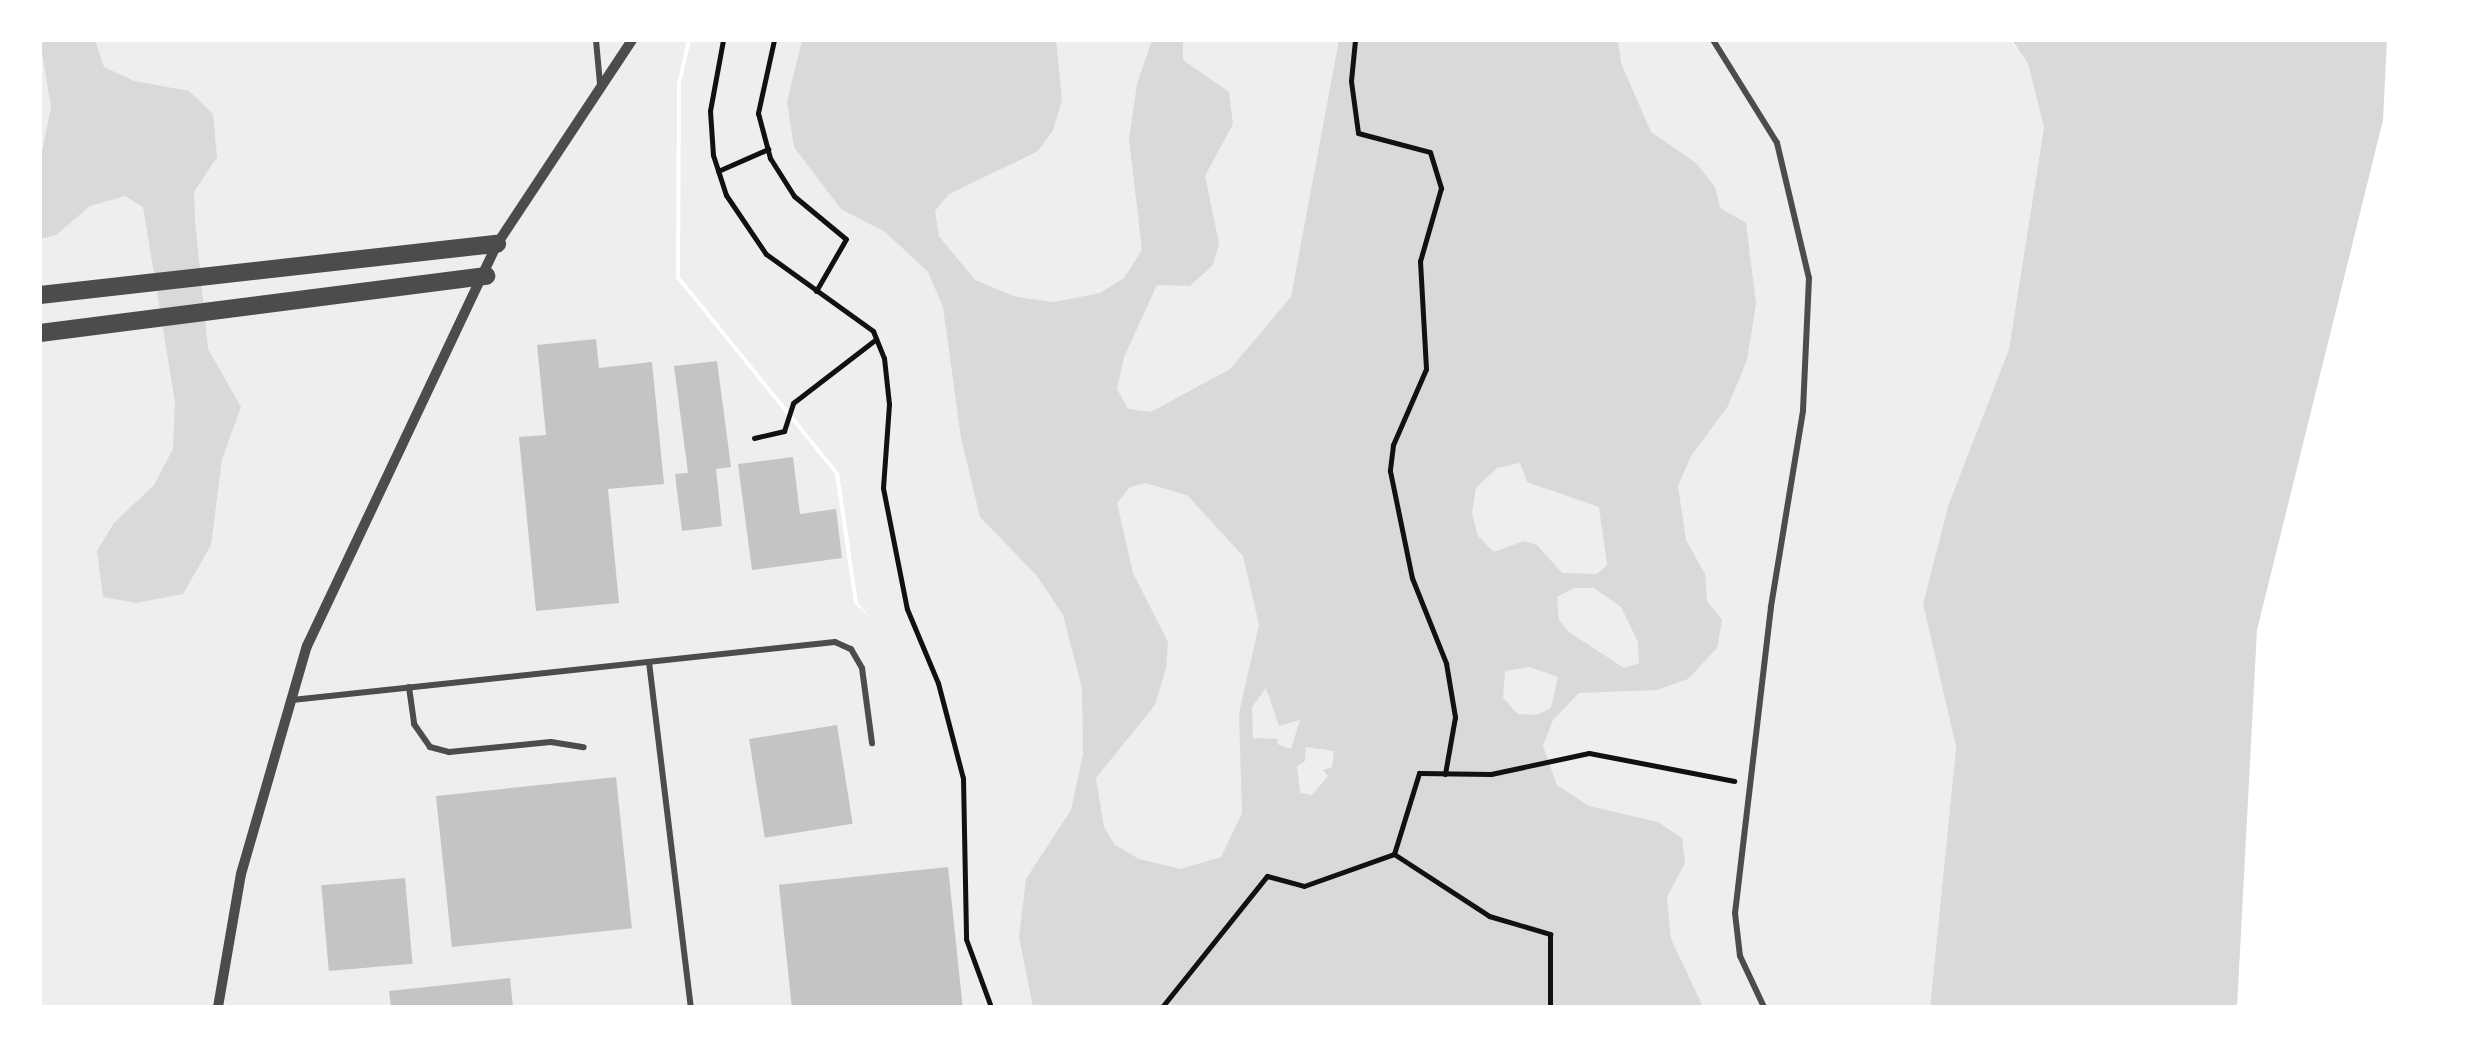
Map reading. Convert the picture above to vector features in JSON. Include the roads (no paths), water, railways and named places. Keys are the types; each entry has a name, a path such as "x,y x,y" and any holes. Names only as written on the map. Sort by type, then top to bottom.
{"street":[{"path":"218,1007 241,874 307,646 486,276 497,244 632,40"},
{"path":"40,295 497,244"},
{"path":"40,334 486,276"}],"lane":[{"path":"596,40 601,87"},
{"path":"1713,40 1776,143 1800,218 1810,296 1803,412 1747,782 1735,913 1740,956 1764,1007"},
{"path":"292,700 834,642 851,650 862,668 872,744"},
{"path":"649,662 691,1007"},
{"path":"408,687 414,724 430,747 449,752 551,742 584,747"}]}
